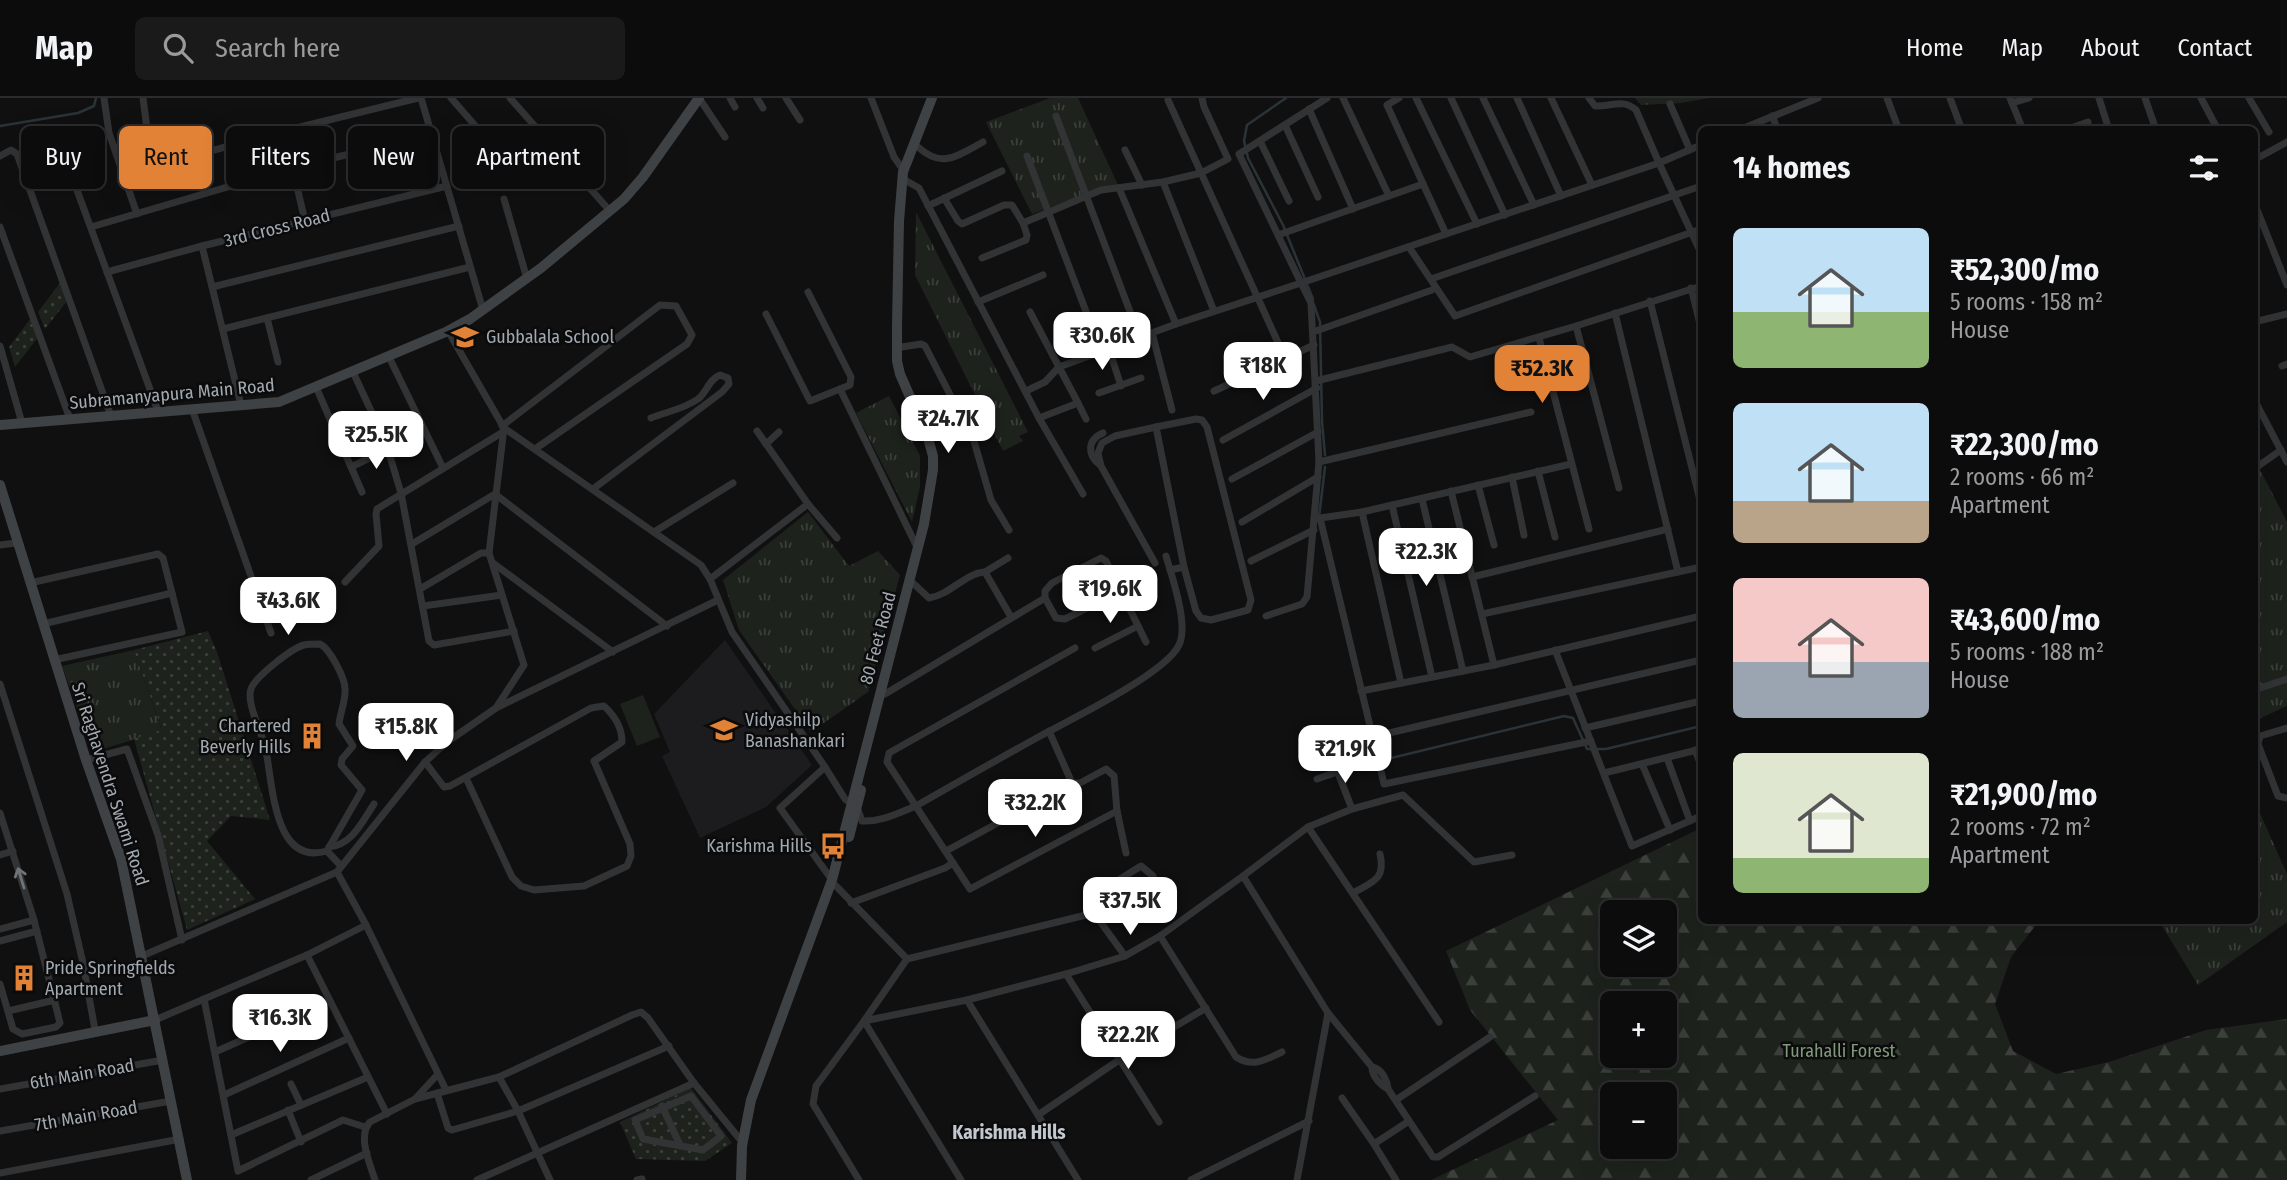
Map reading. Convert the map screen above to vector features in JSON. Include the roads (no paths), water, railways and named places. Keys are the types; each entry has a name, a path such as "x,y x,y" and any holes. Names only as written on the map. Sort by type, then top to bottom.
{"main road":[{"name":"Subramanyapura Main Road","path":"0,425 279,402 448,331 527,279 610,211 643,177 699,98"},
{"name":"80 Feet Road","path":"747,1180 750,1134 757,1101 834,883 918,548 932,477 933,456 928,438 902,383 897,361 899,220 905,177 932,98"},
{"name":"80 Feet Road","path":"854,805 886,694 929,525 939,463 933,436 905,373 902,347 905,177 938,98"},
{"name":"Sri Raghavendra Swami Road","path":"0,485 3,505 121,859 187,1180"},
{"name":"80 Feet Road","path":"741,1180 743,1143 757,1082 834,883"},
{"path":"0,1051 155,1020"}],"street":[{"path":"104,98 107,124 119,162"},
{"path":"143,98 147,126"},
{"path":"304,126 419,98 429,126"},
{"path":"451,98 474,126"},
{"path":"510,98 535,126"},
{"path":"699,98 725,137"},
{"path":"730,98 735,107"},
{"path":"757,98 763,108"},
{"path":"786,98 800,120"},
{"path":"871,98 894,157 905,177 919,188 1039,418 1083,494"},
{"path":"1202,98 1228,159"},
{"path":"1023,223 1101,190 1163,182 1201,173 1239,154 1326,98"},
{"path":"1343,98 1389,196"},
{"path":"1399,98 1385,102 1446,234"},
{"path":"1416,98 1477,224"},
{"path":"1451,98 1505,215"},
{"path":"1483,98 1534,205"},
{"path":"1517,98 1561,196"},
{"path":"1551,98 1592,185"},
{"path":"1589,98 1595,106 1624,102 1636,110 1698,248"},
{"path":"1748,126 1818,98"},
{"path":"1887,98 1898,126"},
{"path":"1950,98 1960,126"},
{"path":"2021,126 2011,101 2029,98"},
{"path":"2099,98 2108,126"},
{"path":"2145,98 2154,124"},
{"path":"2201,98 2216,126"},
{"path":"2249,98 2269,132"},
{"path":"1168,100 1285,358"},
{"path":"1670,104 1690,150"},
{"path":"1310,109 1353,209"},
{"path":"1772,116 1776,126"},
{"path":"1056,117 1140,338"},
{"path":"2076,126 2088,122"},
{"path":"1285,125 1318,197"},
{"path":"1260,141 1289,201"},
{"path":"918,147 930,158 946,159 983,142"},
{"path":"2258,158 2287,142"},
{"path":"1026,391 1045,382 1059,367 1176,324 1659,163 1698,146"},
{"path":"0,156 11,150 16,152 111,416"},
{"path":"1125,150 1142,185"},
{"path":"1239,154 1311,303 1319,382 1319,462 1307,597 1302,604 1266,616"},
{"path":"438,155 483,310"},
{"path":"1027,156 1048,214 1121,386"},
{"path":"928,206 1002,171"},
{"path":"1163,182 1214,312"},
{"path":"1278,235 1423,184"},
{"name":"3rd Cross Road","path":"107,272 447,186"},
{"path":"1431,279 1698,187"},
{"path":"91,227 226,188"},
{"path":"1119,188 1176,324"},
{"path":"77,189 158,411"},
{"path":"128,189 137,214"},
{"path":"297,189 305,221"},
{"path":"591,189 610,211"},
{"path":"944,198 962,224 1004,205 1012,205 1023,223 1026,240 982,258"},
{"path":"504,199 527,279"},
{"path":"2258,212 2287,285"},
{"path":"212,287 458,226"},
{"path":"0,227 70,419"},
{"path":"1409,247 1455,316 1698,230"},
{"path":"202,246 241,405"},
{"path":"223,329 470,267"},
{"path":"978,302 1043,275"},
{"path":"1223,440 1319,382 1452,347 1470,357 1539,338 1698,287"},
{"path":"1691,288 1698,316"},
{"path":"1313,332 1432,290"},
{"path":"766,314 808,398 814,401 850,385 851,377 807,292"},
{"path":"1650,301 1698,492"},
{"path":"345,583 379,546 377,509 503,428 660,305 676,306 692,335 687,344 535,449"},
{"path":"1030,312 1086,419"},
{"path":"1615,313 1678,572"},
{"path":"2258,320 2287,314"},
{"path":"267,318 278,362"},
{"path":"1576,326 1619,488"},
{"path":"448,331 503,428 701,565 710,579 732,632 845,799 854,805 862,821 875,822 916,806 1123,690 1172,654 1180,644 1182,629 1177,596 1166,556"},
{"path":"1152,333 1172,410"},
{"path":"1539,338 1589,529"},
{"path":"902,347 921,344 925,346 974,441 991,499 1009,530"},
{"path":"1214,391 1314,345"},
{"path":"0,346 22,423"},
{"path":"389,357 443,468"},
{"path":"353,372 388,449 401,493 429,641 434,645 513,631"},
{"path":"593,489 722,392 729,384 728,378 720,375 715,377 695,401 651,418"},
{"path":"1099,393 1141,379"},
{"path":"316,387 362,492"},
{"path":"840,389 918,548"},
{"path":"1039,418 1078,404"},
{"path":"2258,406 2283,448 2287,462"},
{"path":"192,409 271,633"},
{"path":"1319,462 1531,412"},
{"path":"1155,563 1101,466 1098,453 1102,443 1115,436 1156,427 1196,419 1202,420 1207,427 1251,600 1248,610 1211,620 1201,618 1196,611 1184,567 1156,427"},
{"path":"496,708 524,665 489,553 503,428"},
{"path":"757,431 808,504 837,538"},
{"path":"766,444 779,432"},
{"path":"1232,479 1318,432"},
{"path":"1101,466 1095,461 1090,443 1093,438 1103,433"},
{"path":"2258,466 2283,448"},
{"path":"351,467 388,449"},
{"path":"1571,464 1362,512 1320,518 1384,784 1591,741"},
{"path":"1538,471 1555,537"},
{"path":"1242,522 1318,477"},
{"path":"1512,477 1524,536"},
{"path":"654,532 733,483"},
{"path":"1478,485 1494,545"},
{"path":"1451,491 1494,665"},
{"path":"412,544 495,494"},
{"path":"495,494 667,626"},
{"path":"1422,499 1463,671"},
{"path":"710,579 808,504"},
{"path":"1392,505 1432,677"},
{"path":"1362,512 1401,683"},
{"path":"1472,577 1668,529"},
{"path":"1251,561 1314,530"},
{"path":"0,545 16,542"},
{"path":"420,589 481,553 489,553"},
{"path":"30,583 158,554 163,558 181,633 54,660"},
{"path":"914,583 929,598 938,597 1008,558"},
{"path":"1121,591 1065,619 1056,618 1045,598 1045,591 1052,583 1104,558 1121,591 1146,642"},
{"path":"492,562 613,652"},
{"path":"1170,570 1184,567"},
{"path":"1482,614 1698,568"},
{"path":"985,572 1012,617"},
{"path":"43,624 172,593"},
{"path":"422,606 502,595"},
{"path":"886,694 1045,598"},
{"path":"142,956 339,869 425,762 447,742 496,708 718,600"},
{"path":"1361,691 1494,665 1698,617"},
{"path":"1095,648 1138,626"},
{"path":"328,849 362,790 341,765 342,759 353,746 339,724 346,691 332,655 326,646 303,645 257,679 251,688 250,698 262,735 278,817 286,835 293,845 308,853 328,849 339,846 350,839 374,804"},
{"path":"1075,648 889,752 887,762 970,889 1117,811"},
{"path":"1555,650 1632,846 1698,817"},
{"path":"1373,737 1698,661"},
{"path":"2258,689 2287,678"},
{"path":"0,684 67,894 95,1030"},
{"path":"1585,728 1698,702"},
{"path":"425,762 444,787 466,778 591,708 604,706 614,715 622,734 622,742 594,761 629,844 631,856 627,866 584,886 534,890 521,886 512,877 466,778"},
{"path":"2287,728 2260,736 2258,744 2273,789 2278,796 2287,798"},
{"path":"1049,731 1072,783"},
{"path":"1328,747 1352,809"},
{"path":"86,760 128,749 158,835 182,940"},
{"path":"1604,774 1698,750"},
{"path":"1667,758 1690,821"},
{"path":"1317,779 1363,763"},
{"path":"1642,764 1670,830"},
{"path":"825,767 780,808 834,883 907,959"},
{"path":"946,851 1072,783 1080,783 1106,769 1114,776 1117,811 1126,853"},
{"path":"864,1021 967,1000 1125,956 1160,936 1308,827 1352,809 1403,795 1474,862 1512,855"},
{"path":"0,814 34,920 60,1023 56,1027 37,1031 22,1034 16,1032 0,984"},
{"path":"1308,827 1439,1021"},
{"path":"328,849 438,1074 447,1128 451,1130 518,1111 669,1046"},
{"path":"0,855 13,850"},
{"path":"1353,894 1380,875 1383,867 1380,854"},
{"path":"851,902 953,863"},
{"path":"859,1180 813,1104 816,1086 907,959 1094,912 1101,906 1096,894 1118,878 1141,866 1153,876"},
{"path":"1242,876 1328,1013 1372,1067 1379,1071 1433,1157 1438,1157 1535,1096"},
{"path":"1094,912 1125,956"},
{"path":"0,929 34,920"},
{"path":"155,1020 307,955 366,925"},
{"path":"0,941 37,931"},
{"path":"1160,936 1236,1057 1249,1064 1261,1062 1282,1052"},
{"path":"307,955 387,1114"},
{"path":"1066,974 1159,1122"},
{"path":"204,999 238,1171 343,1120 365,1127"},
{"path":"8,1011 55,1000"},
{"path":"967,1000 1078,1180"},
{"path":"215,1052 330,1001"},
{"path":"1038,1115 1119,1060 1206,1008"},
{"path":"375,1180 364,1138 365,1127 370,1122 415,1099 499,1077 632,1015 642,1013 743,1143"},
{"path":"1297,1180 1328,1013"},
{"path":"864,1021 961,1180"},
{"path":"45,1043 46,1029"},
{"path":"37,1031 45,1043"},
{"path":"1396,1100 1490,1037"},
{"path":"224,1095 349,1038"},
{"name":"6th Main Road","path":"0,1089 163,1060"},
{"path":"415,1099 438,1074"},
{"path":"231,1135 368,1077"},
{"path":"499,1077 550,1180"},
{"path":"477,1180 695,1083"},
{"path":"291,1084 301,1105"},
{"path":"691,1096 721,1136 703,1150 643,1139 635,1120 663,1108 691,1096"},
{"path":"1342,1098 1396,1180"},
{"path":"659,1099 680,1145"},
{"name":"7th Main Road","path":"0,1130 171,1101"},
{"path":"288,1110 301,1142"},
{"path":"1191,1180 1309,1121"},
{"path":"1374,1144 1409,1121"},
{"path":"0,1173 180,1139"},
{"path":"311,1180 367,1153"}],"waterway":[{"path":"0,126 78,113 94,106 96,98"},
{"path":"1286,98 1247,125 1244,141 1248,158 1283,225 1313,299"},
{"path":"1314,305 1320,322 1325,455"},
{"path":"1319,517 1325,467"},
{"path":"1379,761 1564,716 1573,718 1587,749 1606,749 1698,727"}],"place":[{"name":"Gubbalala School","path":"465,337"},
{"name":"Vidyashilp Banashankari","path":"724,730"},
{"name":"Chartered Beverly Hills","path":"312,736"},
{"name":"Karishma Hills","path":"833,846"},
{"name":"Pride Springfields Apartment","path":"24,978"}],"district":[{"name":"Karishma Hills","path":"1009,1132"}],"park label":[{"name":"Turahalli Forest","path":"1839,1051"}]}
